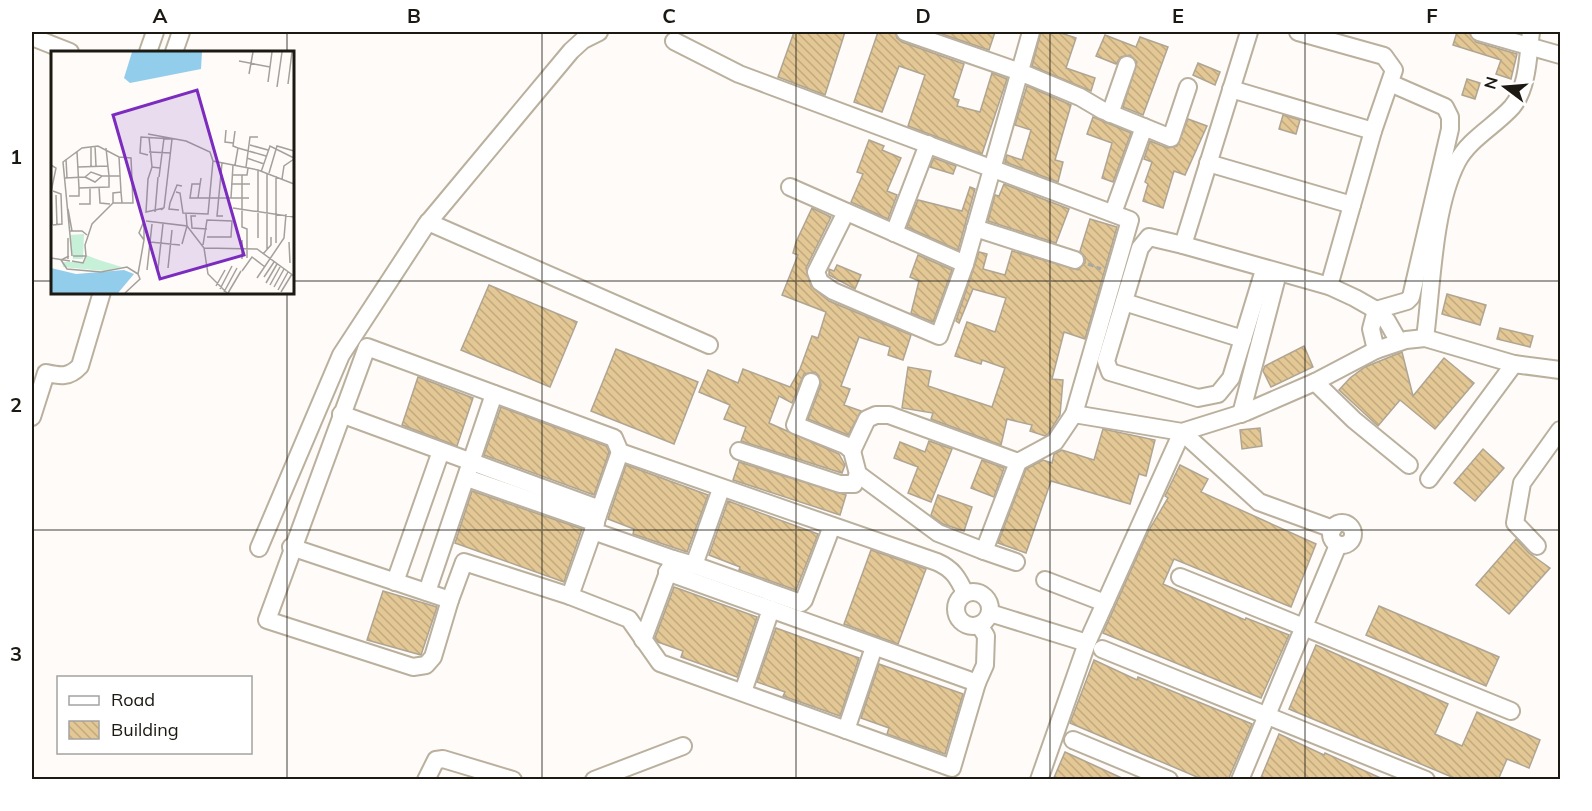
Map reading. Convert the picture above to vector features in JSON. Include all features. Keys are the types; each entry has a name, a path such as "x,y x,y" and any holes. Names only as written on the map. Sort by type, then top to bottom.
{"street":[{"path":"148,51 155,32"},
{"path":"174,51 181,32"},
{"path":"259,548 341,355 428,222 571,51 583,40 599,32"},
{"path":"905,32 1020,72 1080,97 1110,114 1171,138 1188,87"},
{"path":"846,212 816,272 820,282 832,291 939,336 964,264 1032,32"},
{"path":"1183,245 1249,32"},
{"path":"1299,32 1384,56 1394,70 1373,131 1329,286"},
{"path":"1479,32 1530,39 1560,54"},
{"path":"671,35 739,74 1130,220 1074,414 1055,442 1018,462 984,551"},
{"path":"32,37 67,51"},
{"path":"1425,338 1440,214 1449,181 1458,159 1492,123 1513,106 1521,91 1530,39"},
{"path":"1110,114 1126,65"},
{"path":"1376,310 1407,302 1411,297 1450,129 1450,117 1445,107 1390,83"},
{"path":"1231,89 1373,131"},
{"path":"1113,213 1144,127"},
{"path":"894,233 928,144"},
{"path":"1208,163 1352,206"},
{"path":"790,187 964,264"},
{"path":"428,222 709,345"},
{"path":"975,228 1075,260"},
{"path":"1271,271 1243,339 1231,378 1218,394 1198,398 1110,372 1106,361 1144,241 1149,237 1329,286 1376,310 1387,321 1399,342"},
{"path":"1241,414 1271,271"},
{"path":"32,417 39,371 64,376 74,373 80,366 101,294"},
{"path":"1124,302 1243,339"},
{"path":"1376,310 1371,329 1376,350"},
{"path":"1074,414 1182,432 1241,414 1315,382 1376,350 1399,342 1425,338 1514,363 1560,370"},
{"path":"570,596 620,452 614,438 367,347 291,547 267,620 413,667 426,665 433,657 464,562 570,596 629,619 660,663 952,768 977,683 986,665 985,619 987,598 972,591 965,593 958,601 956,611 960,620 969,626 985,619 1094,646 1268,714 1426,780"},
{"path":"1429,479 1514,363"},
{"path":"739,451 840,484 854,484 858,474 852,451 845,445 795,425 811,382"},
{"path":"1315,382 1354,420 1409,465"},
{"path":"427,592 494,394"},
{"path":"341,414 441,451 469,470 596,521 670,566 771,609 977,683"},
{"path":"316,415 327,424 317,455 324,460"},
{"path":"852,451 867,419 876,415 889,415 1018,462"},
{"path":"1537,546 1515,523 1522,483 1560,430"},
{"path":"1182,432 1259,502 1335,537 1305,627 1240,780"},
{"path":"1038,780 1094,646 1105,603 1182,432"},
{"path":"395,582 441,451"},
{"path":"620,452 720,489 949,567 965,593"},
{"path":"858,474 938,533 1016,562"},
{"path":"693,565 720,489"},
{"path":"670,566 693,565 801,603 832,526"},
{"path":"291,547 450,600"},
{"path":"643,640 670,566"},
{"path":"1180,577 1511,711"},
{"path":"1046,580 1105,603"},
{"path":"743,692 771,609"},
{"path":"846,730 874,647"},
{"path":"1073,740 1169,780"},
{"path":"601,777 683,746"},
{"path":"426,780 436,760 443,759 504,778"},
{"path":"601,777 631,780"}],"path":[{"path":"1075,260 1114,273"}],"building":[{"path":"794,32 845,32 825,95 778,77"},
{"path":"878,32 895,32 897,38 902,42 964,64 953,98 959,100 957,106 980,112 992,73 1007,79 982,154 908,126 925,75 899,66 882,112 854,102"},
{"path":"936,32 995,32 989,50"},
{"path":"1041,32 1058,32 1076,38 1066,68 1095,78 1091,91 1032,66"},
{"path":"1457,32 1469,32 1476,42 1517,54 1511,79 1496,74 1501,60 1453,45"},
{"path":"1105,35 1136,47 1140,37 1168,47 1143,115 1123,107 1137,62 1130,55 1121,57 1116,64 1096,56"},
{"path":"1198,63 1220,72 1215,85 1193,75"},
{"path":"1467,79 1480,83 1475,99 1462,95"},
{"path":"1027,86 1071,105 1055,160 1063,162 1058,182 1005,162 1007,155 1022,160 1031,130 1015,125"},
{"path":"1283,115 1300,120 1296,134 1279,129"},
{"path":"1093,117 1131,133 1113,182 1102,178 1112,143 1087,134"},
{"path":"1188,119 1207,126 1185,175 1174,171 1163,208 1143,201 1148,184 1145,182 1152,162 1144,159 1150,141 1168,148 1177,146"},
{"path":"869,140 884,146 882,150 901,158 887,191 897,195 888,219 851,202 863,174 857,172"},
{"path":"934,158 956,166 953,174 930,167"},
{"path":"1004,184 1069,209 1056,243 988,221 995,195 999,196"},
{"path":"970,187 975,189 958,250 907,227 918,200 962,211"},
{"path":"812,208 831,217 806,268 811,286 829,301 911,335 903,360 888,355 890,347 859,337 841,386 850,389 844,405 861,411 848,435 808,419 821,385 819,376 815,372 804,374 792,403 779,396 769,423 839,454 845,465 842,473 741,441 746,427 724,419 730,405 699,392 708,370 738,383 743,369 790,387 800,369 812,336 818,338 826,312 782,295 798,255 793,253 796,242"},
{"path":"1090,219 1117,227 1085,339 1064,332 1052,379 1063,380 1060,415 1048,434 1045,436 1030,431 1032,425 1007,419 1001,445 931,419 933,413 902,408 908,367 931,371 928,386 992,407 1005,368 982,360 981,364 955,356 967,322 995,332 1006,298 973,289 959,323 956,321 979,252 987,254 983,269 1005,275 1012,251 1078,270 1085,263 1085,257 1080,251"},
{"path":"918,255 952,270 933,322 911,313 919,281 910,277"},
{"path":"837,265 861,275 855,289 829,275 829,269 834,271"},
{"path":"489,285 577,322 550,387 461,350"},
{"path":"1447,294 1486,305 1480,325 1442,314"},
{"path":"1500,328 1533,336 1530,347 1497,339"},
{"path":"1304,346 1313,367 1271,387 1263,371 1265,366"},
{"path":"616,349 698,382 674,444 591,411"},
{"path":"1402,352 1413,396 1444,358 1474,383 1435,429 1400,400 1378,426 1339,390 1365,367"},
{"path":"418,377 473,398 457,446 402,425"},
{"path":"501,407 606,446 609,452 594,495 484,455"},
{"path":"1260,428 1262,446 1242,449 1240,430"},
{"path":"1103,429 1155,440 1146,476 1139,474 1130,504 1051,481 1026,553 998,543 1026,469 1043,460 1052,463 1054,454 1062,450 1094,460"},
{"path":"929,441 952,449 931,502 908,493 918,467 894,458 900,442 925,452"},
{"path":"1483,449 1504,468 1475,501 1454,483"},
{"path":"982,460 1004,468 994,497 971,488"},
{"path":"739,462 846,495 840,515 733,480"},
{"path":"626,465 708,495 687,552 633,534 634,529 608,519"},
{"path":"1180,465 1208,479 1201,492 1316,544 1291,607 1174,559 1163,584 1245,620 1246,618 1289,635 1261,698 1103,633 1149,530 1168,498 1165,496"},
{"path":"472,491 582,529 564,582 455,543"},
{"path":"938,495 972,507 964,531 943,524 931,515"},
{"path":"728,501 818,534 796,590 739,570 740,567 709,555"},
{"path":"1516,539 1529,553 1550,568 1509,614 1476,585"},
{"path":"871,550 926,569 898,644 844,624"},
{"path":"674,587 757,617 737,677 681,657 683,651 658,642 655,638"},
{"path":"383,591 437,607 421,655 367,640"},
{"path":"1379,606 1499,657 1486,686 1366,635"},
{"path":"776,628 859,658 840,716 783,696 785,692 757,682"},
{"path":"1316,645 1448,704 1435,734 1462,746 1477,712 1540,740 1529,768 1507,759 1498,780 1459,780 1289,709"},
{"path":"1094,660 1137,680 1138,677 1252,724 1228,780 1204,780 1070,723"},
{"path":"879,664 963,694 945,754 887,734 889,728 861,718"},
{"path":"1279,734 1324,755 1325,753 1385,780 1260,780"},
{"path":"1065,752 1089,763 1126,780 1053,780"}]}
